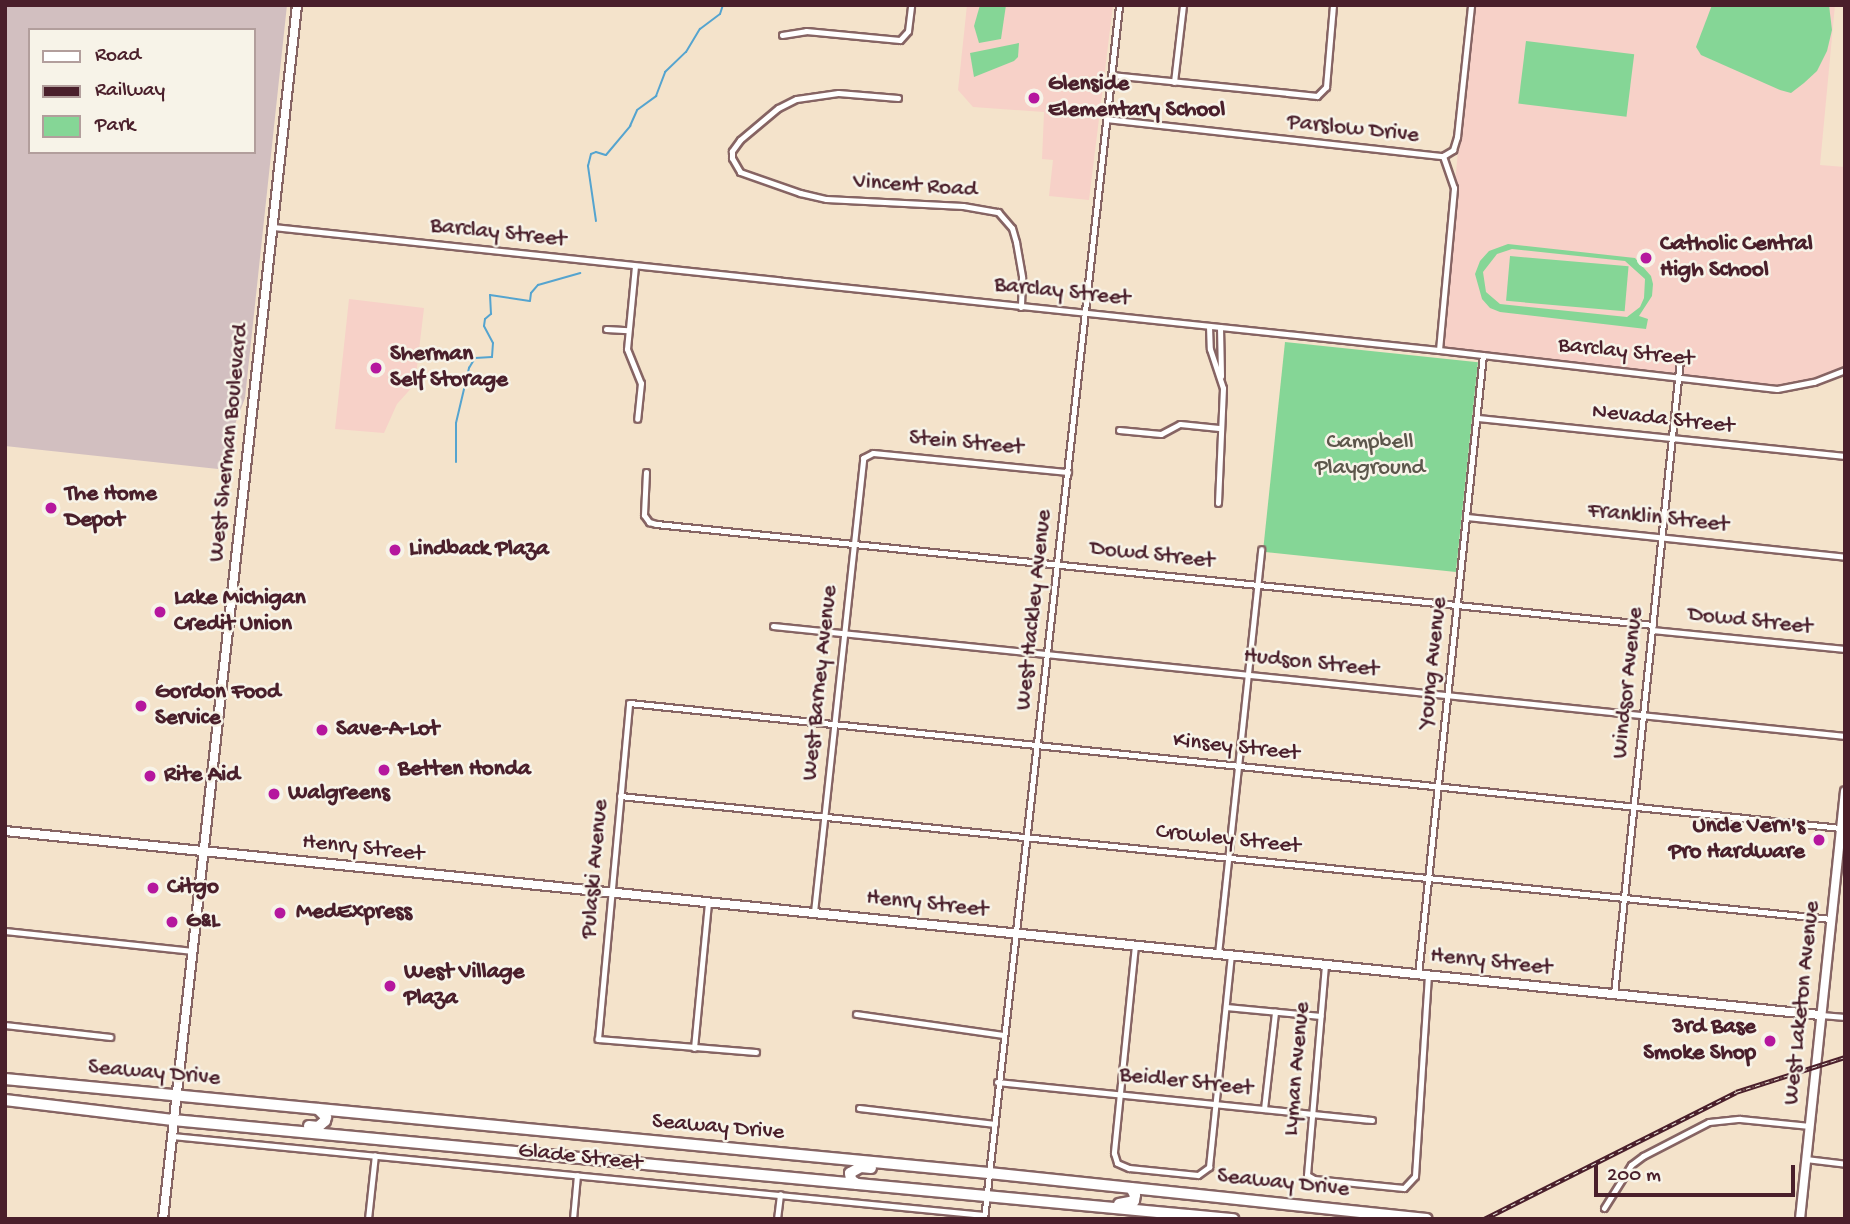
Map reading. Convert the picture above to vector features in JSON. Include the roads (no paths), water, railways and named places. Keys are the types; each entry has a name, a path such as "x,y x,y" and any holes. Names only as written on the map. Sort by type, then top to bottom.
{"highway":[{"name":"Seaway Drive","path":"5,1079 989,1172 1427,1219"},
{"path":"37,1104 29,1097 33,1088 147,1098 160,1094"},
{"name":"Seaway Drive","path":"5,1100 178,1120 1233,1219"},
{"path":"178,1120 199,1116 318,1127 323,1125 326,1117 318,1109"},
{"path":"858,1184 849,1176 853,1170 861,1167 953,1176 972,1172"},
{"path":"1001,1198 1011,1194 1125,1204 1135,1199 1131,1188"}],"main road":[{"name":"West Sherman Boulevard","path":"163,1219 172,1136 178,1120 177,1095 297,5"},
{"name":"West Laketon Avenue","path":"1800,1219 1831,919 1840,877 1840,828 1845,791"},
{"name":"Henry Street","path":"5,831 1821,1015"}],"street":[{"path":"782,35 806,31 900,40 908,31 911,5"},
{"name":"West Hackley Avenue","path":"984,1217 1118,5"},
{"path":"1174,82 1183,5"},
{"path":"1111,75 1317,96 1326,88 1333,5"},
{"path":"1443,156 1453,150 1457,137 1471,5"},
{"name":"Vincent Road","path":"898,98 838,93 796,99 778,108 740,141 732,151 735,166 740,172 771,184 826,199 963,206 998,212 1012,228 1016,242 1022,277 1021,307"},
{"name":"Parslow Drive","path":"1106,119 1443,156 1454,188 1439,350"},
{"name":"Barclay Street","path":"273,227 1439,350 1777,389 1814,382 1845,370"},
{"path":"635,266 628,330 629,358 641,383 638,419"},
{"path":"1209,326 1210,349 1221,380"},
{"path":"1218,503 1222,468 1219,428 1220,327"},
{"path":"606,329 628,330"},
{"name":"Young Avenue","path":"1418,975 1483,355"},
{"name":"Windsor Avenue","path":"1614,994 1680,360"},
{"name":"Nevada Street","path":"1478,418 1845,456"},
{"path":"1119,430 1161,434 1180,424 1219,428"},
{"name":"Stein Street","path":"863,458 873,453 1068,472"},
{"name":"West Barney Avenue","path":"814,912 863,458"},
{"name":"Dowd Street","path":"646,472 644,514 649,522 1257,584 1845,649"},
{"name":"Franklin Street","path":"1467,517 1845,556"},
{"path":"1218,954 1261,549"},
{"name":"Hudson Street","path":"773,626 1845,736"},
{"name":"Kinsey Street","path":"629,703 1840,828"},
{"name":"Pulaski Avenue","path":"629,703 598,1039 694,1048"},
{"name":"Crowley Street","path":"620,796 1831,919"},
{"path":"708,904 694,1048 755,1052"},
{"path":"5,931 193,951"},
{"path":"1135,945 1114,1153 1117,1163 1129,1168 1198,1175 1205,1172 1210,1164 1231,955"},
{"name":"Lyman Avenue","path":"1325,965 1307,1175 1314,1179 1404,1188 1415,1176 1428,976"},
{"path":"1226,1007 1321,1016"},
{"path":"1264,1109 1275,1012"},
{"path":"856,1014 1003,1035"},
{"name":"Henry Street","path":"1821,1015 1845,1017"},
{"path":"5,1025 110,1037"},
{"name":"Beidler Street","path":"997,1082 1372,1120"},
{"path":"859,1108 995,1124"},
{"path":"1604,1208 1637,1160 1709,1122 1740,1119 1810,1126"},
{"name":"Glade Street","path":"172,1136 780,1194 984,1217"},
{"path":"368,1219 375,1155"},
{"path":"1807,1159 1845,1164"},
{"path":"573,1219 577,1175"},
{"path":"778,1219 780,1194"}],"waterway":[{"path":"596,221 588,166 591,154 596,152 606,155 630,126 637,110 656,96 665,72 686,52 700,29 720,14 723,5"},
{"path":"456,462 456,423 469,368 475,358 492,357 493,343 484,326 485,319 491,314 490,295 530,301 531,293 538,285 580,273"}],"railway":[{"path":"1484,1219 1736,1092 1845,1057"}],"place":[{"name":"Glenside Elementary School","path":"1034,98"},
{"name":"Catholic Central High School","path":"1646,258"},
{"name":"Sherman Self Storage","path":"376,368"},
{"name":"The Home Depot","path":"51,508"},
{"name":"Lindback Plaza","path":"395,550"},
{"name":"Lake Michigan Credit Union","path":"160,612"},
{"name":"Gordon Food Service","path":"141,706"},
{"name":"Save-A-Lot","path":"322,730"},
{"name":"Betten Honda","path":"384,770"},
{"name":"Rite Aid","path":"150,776"},
{"name":"Walgreens","path":"274,794"},
{"name":"Uncle Vern's Pro Hardware","path":"1819,840"},
{"name":"Citgo","path":"153,888"},
{"name":"MedExpress","path":"280,913"},
{"name":"G&L","path":"172,922"},
{"name":"West Village Plaza","path":"390,986"},
{"name":"3rd Base Smoke Shop","path":"1770,1041"}],"park label":[{"name":"Campbell Playground","path":"1370,456"}]}
